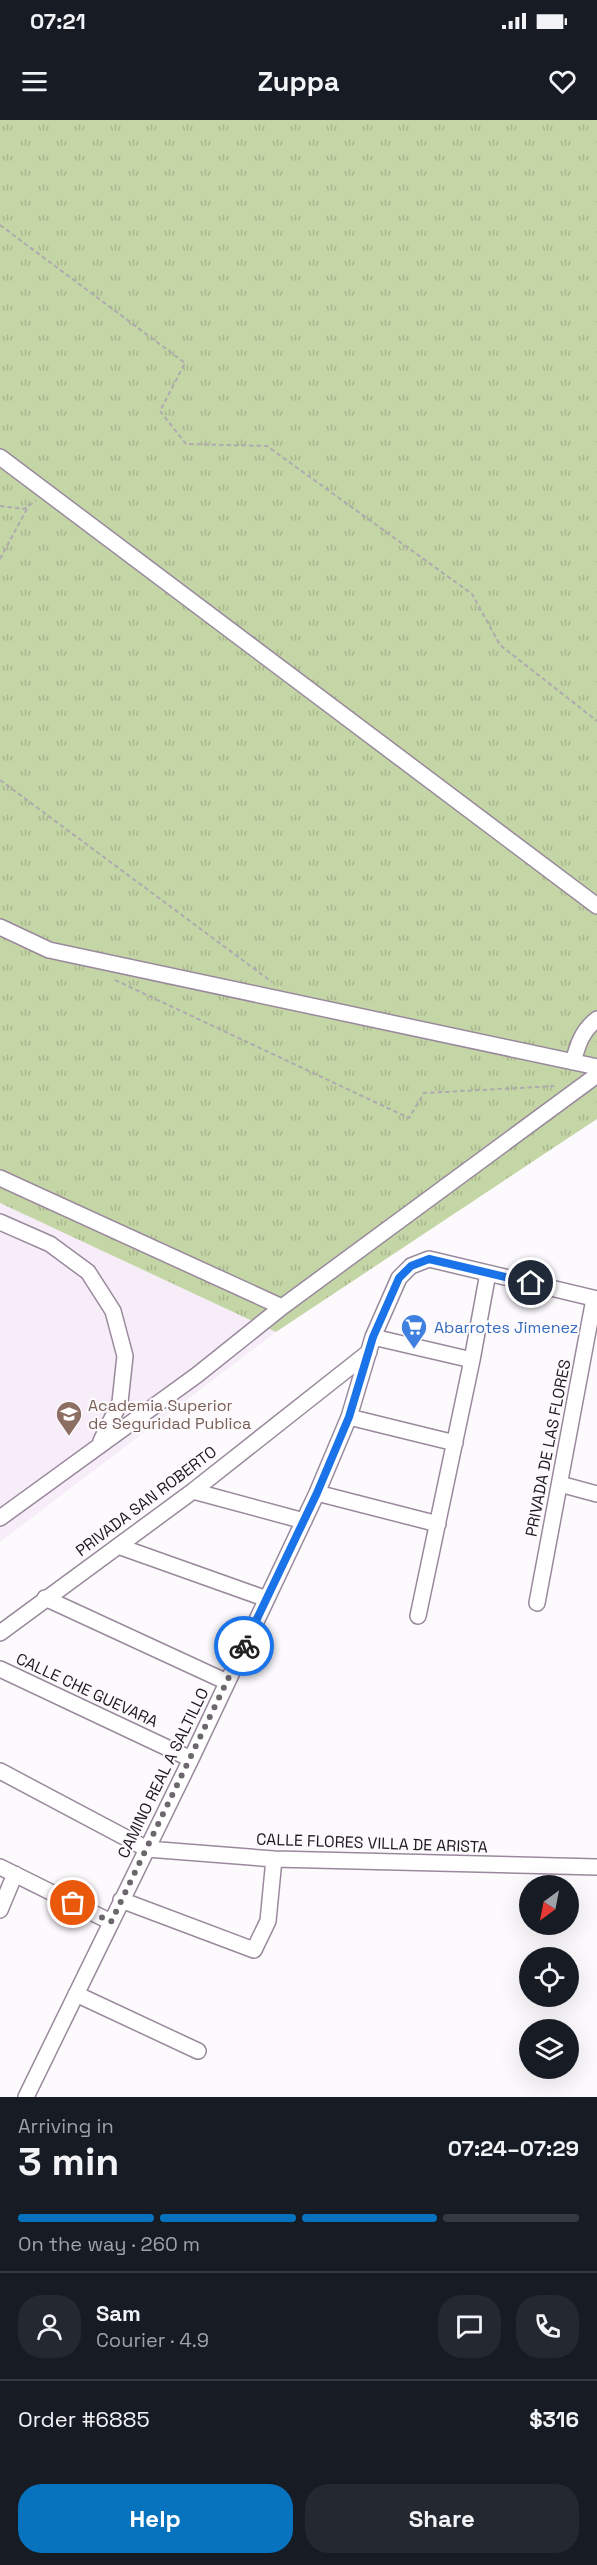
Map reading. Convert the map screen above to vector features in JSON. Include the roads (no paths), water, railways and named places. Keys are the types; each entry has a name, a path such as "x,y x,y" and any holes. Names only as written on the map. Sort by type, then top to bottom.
{"street":[{"path":"0,457 597,906"},
{"path":"0,927 50,950 597,1067"},
{"path":"573,1062 586,1028 597,1019"},
{"path":"0,1518 197,1374 282,1306 597,1075"},
{"path":"0,1178 282,1306"},
{"path":"0,1222 50,1244 88,1272 113,1311 125,1356 124,1367 120,1402 100,1444"},
{"name":"CAMINO REAL A SALTILLO","path":"30,2096 76,1994 191,1760 317,1493 349,1417 373,1337 399,1278 411,1266 429,1259 488,1273"},
{"path":"418,1616 488,1273 596,1299"},
{"name":"PRIVADA DE LAS FLORES","path":"537,1603 596,1299"},
{"path":"373,1337 472,1360"},
{"name":"PRIVADA SAN ROBERTO","path":"0,1633 193,1491 369,1352"},
{"path":"349,1417 455,1443"},
{"path":"560,1484 597,1494"},
{"path":"193,1491 304,1521"},
{"path":"317,1493 438,1524"},
{"path":"118,1546 267,1599"},
{"path":"45,1598 227,1682"},
{"name":"CALLE CHE GUEVARA","path":"0,1668 191,1760"},
{"path":"0,1771 147,1849"},
{"name":"CALLE FLORES VILLA DE ARISTA","path":"147,1849 274,1859 597,1867"},
{"path":"121,1900 254,1950 268,1921 274,1859"},
{"path":"0,1867 111,1922"},
{"path":"0,1910 15,1874"},
{"path":"76,1994 198,2051"}],"place":[{"name":"Abarrotes Jimenez","path":"414,1350"},
{"name":"Academia Superior de Seguridad Publica","path":"69,1437"}]}
